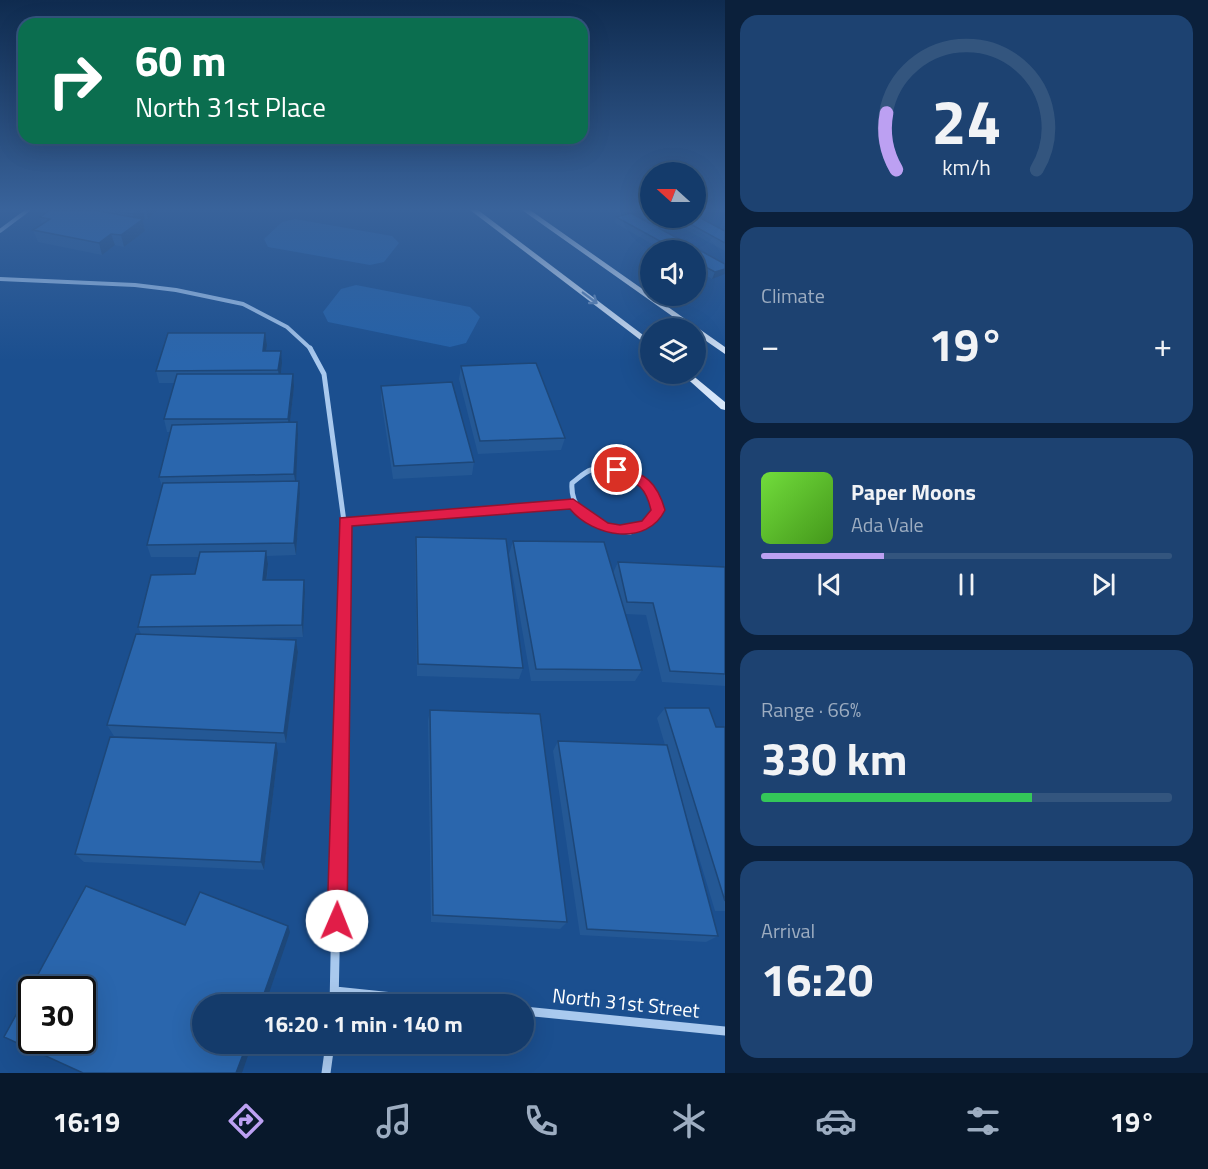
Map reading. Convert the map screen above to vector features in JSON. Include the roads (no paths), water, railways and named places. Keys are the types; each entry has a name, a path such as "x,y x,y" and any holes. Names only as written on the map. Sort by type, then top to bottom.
{"main road":[{"path":"539,260 640,337"},
{"path":"597,260 679,318"},
{"path":"706,337 725,351"},
{"path":"698,384 725,407"}],"street":[{"path":"0,279 176,290 243,304 287,327 308,344 324,374 345,521 335,994"},
{"path":"345,521 573,504 592,521 620,530 645,525 654,519 658,510 653,491 644,482 617,470 603,468 589,470 572,483 570,494 573,504"},
{"path":"335,991 364,994"},
{"name":"North 31st Street","path":"534,1012 725,1031"},
{"path":"326,1073 329,1054"}]}
